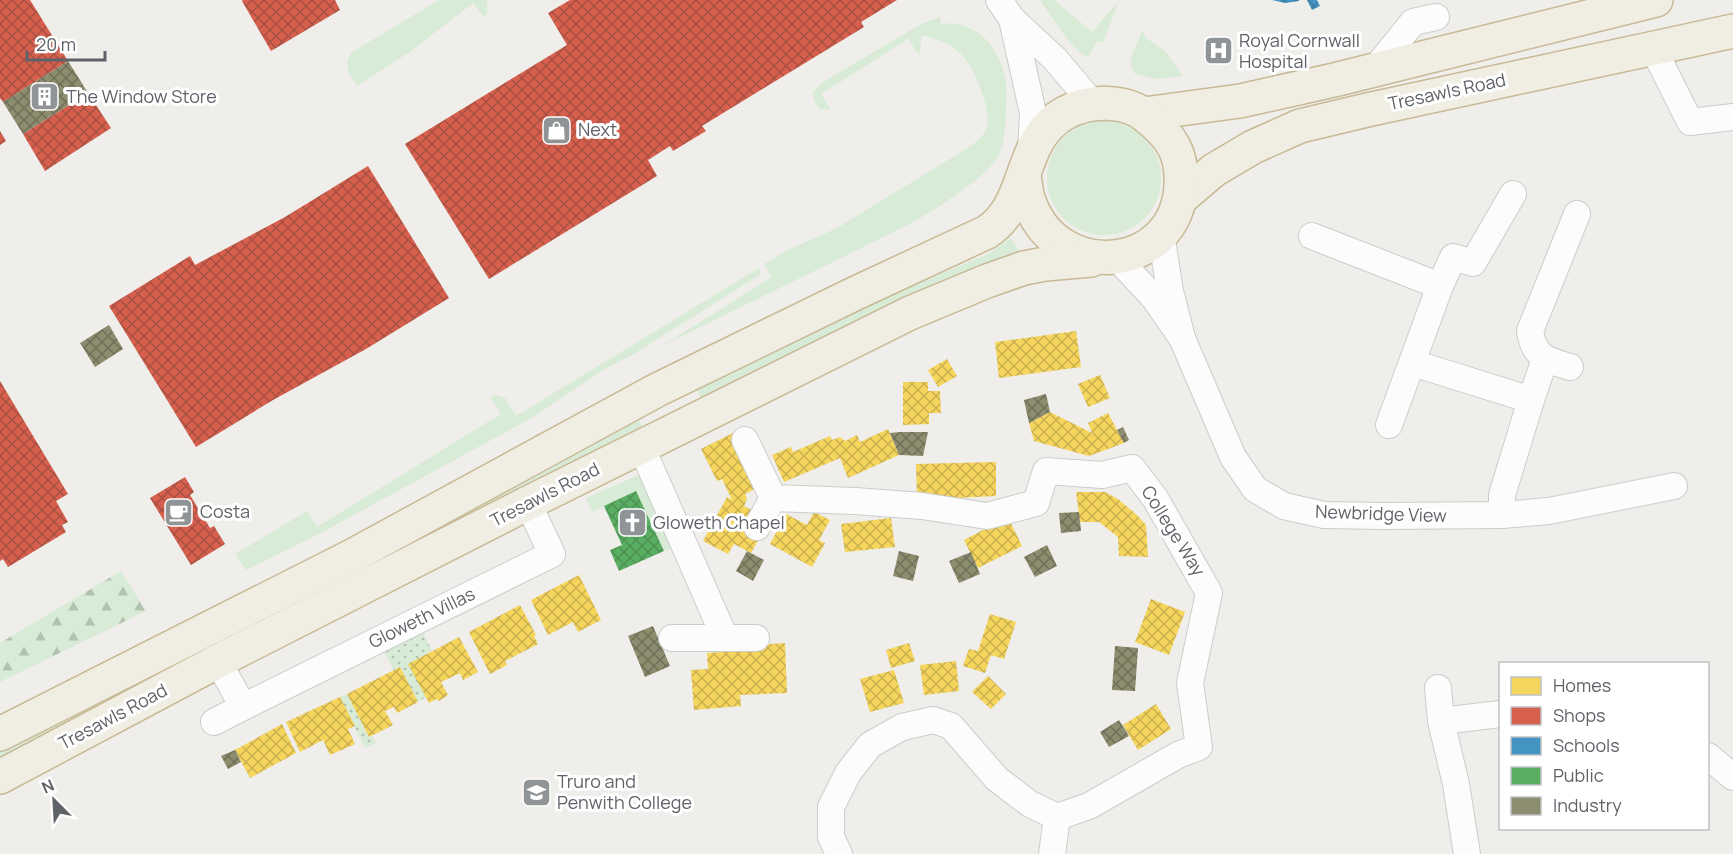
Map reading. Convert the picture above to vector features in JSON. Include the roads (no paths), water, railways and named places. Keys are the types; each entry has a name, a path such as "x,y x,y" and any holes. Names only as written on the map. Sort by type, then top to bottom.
{"highway":[{"name":"Tresawls Road","path":"1144,114 1240,101 1656,0"},
{"name":"Tresawls Road","path":"1180,199 1214,170 1253,147 1300,126 1733,31"},
{"path":"1093,104 1128,107 1144,114 1163,129 1175,146 1182,174 1180,199 1176,212 1161,234 1146,247 1112,258 1082,255 1058,244 1040,226 1029,202 1028,163 1044,131 1065,113 1093,104"},
{"name":"Tresawls Road","path":"0,734 352,556 657,390 987,232 998,225 1012,207 1028,163"},
{"name":"Tresawls Road","path":"0,777 218,661 641,446 910,313 1024,268 1112,258"}],"street":[{"path":"1005,10 1055,58 1093,104"},
{"path":"1005,10 1033,113 1028,163"},
{"path":"1375,69 1413,22 1436,17"},
{"path":"1653,48 1690,122 1733,117"},
{"path":"1389,425 1453,256 1473,263 1513,194"},
{"path":"1570,367 1545,360 1536,351 1530,331 1577,214"},
{"name":"Newbridge View","path":"1161,234 1170,291 1182,338 1233,457 1255,489 1284,506 1324,515 1502,515 1549,511 1674,486"},
{"path":"1312,236 1440,286"},
{"name":"Newbridge View","path":"1112,258 1155,299 1182,338"},
{"path":"1502,515 1502,495 1545,360"},
{"path":"1413,363 1531,400"},
{"path":"745,440 773,498 757,527"},
{"path":"641,446 725,638"},
{"name":"College Way","path":"773,498 922,506 987,516 1036,503 1046,471 1102,475 1132,468 1155,498 1209,593 1190,683 1199,747 1178,755 1089,807 1057,817"},
{"name":"Gloweth Villas","path":"214,722 552,554 528,503"},
{"path":"672,638 756,638"},
{"path":"218,661 243,707"},
{"path":"1438,688 1441,721 1456,784 1467,854"},
{"path":"1441,721 1499,714"},
{"path":"839,854 831,837 831,807 848,773 870,745 902,727 933,720 951,726 998,779 1030,804 1057,817 1052,854"},
{"path":"1709,758 1733,777"}],"place":[{"name":"Royal Cornwall Hospital","path":"1218,51"},
{"name":"The Window Store","path":"45,97"},
{"name":"Next","path":"557,130"},
{"name":"Costa","path":"179,512"},
{"name":"Gloweth Chapel","path":"632,523"},
{"name":"Truro and Penwith College","path":"536,792"}]}
